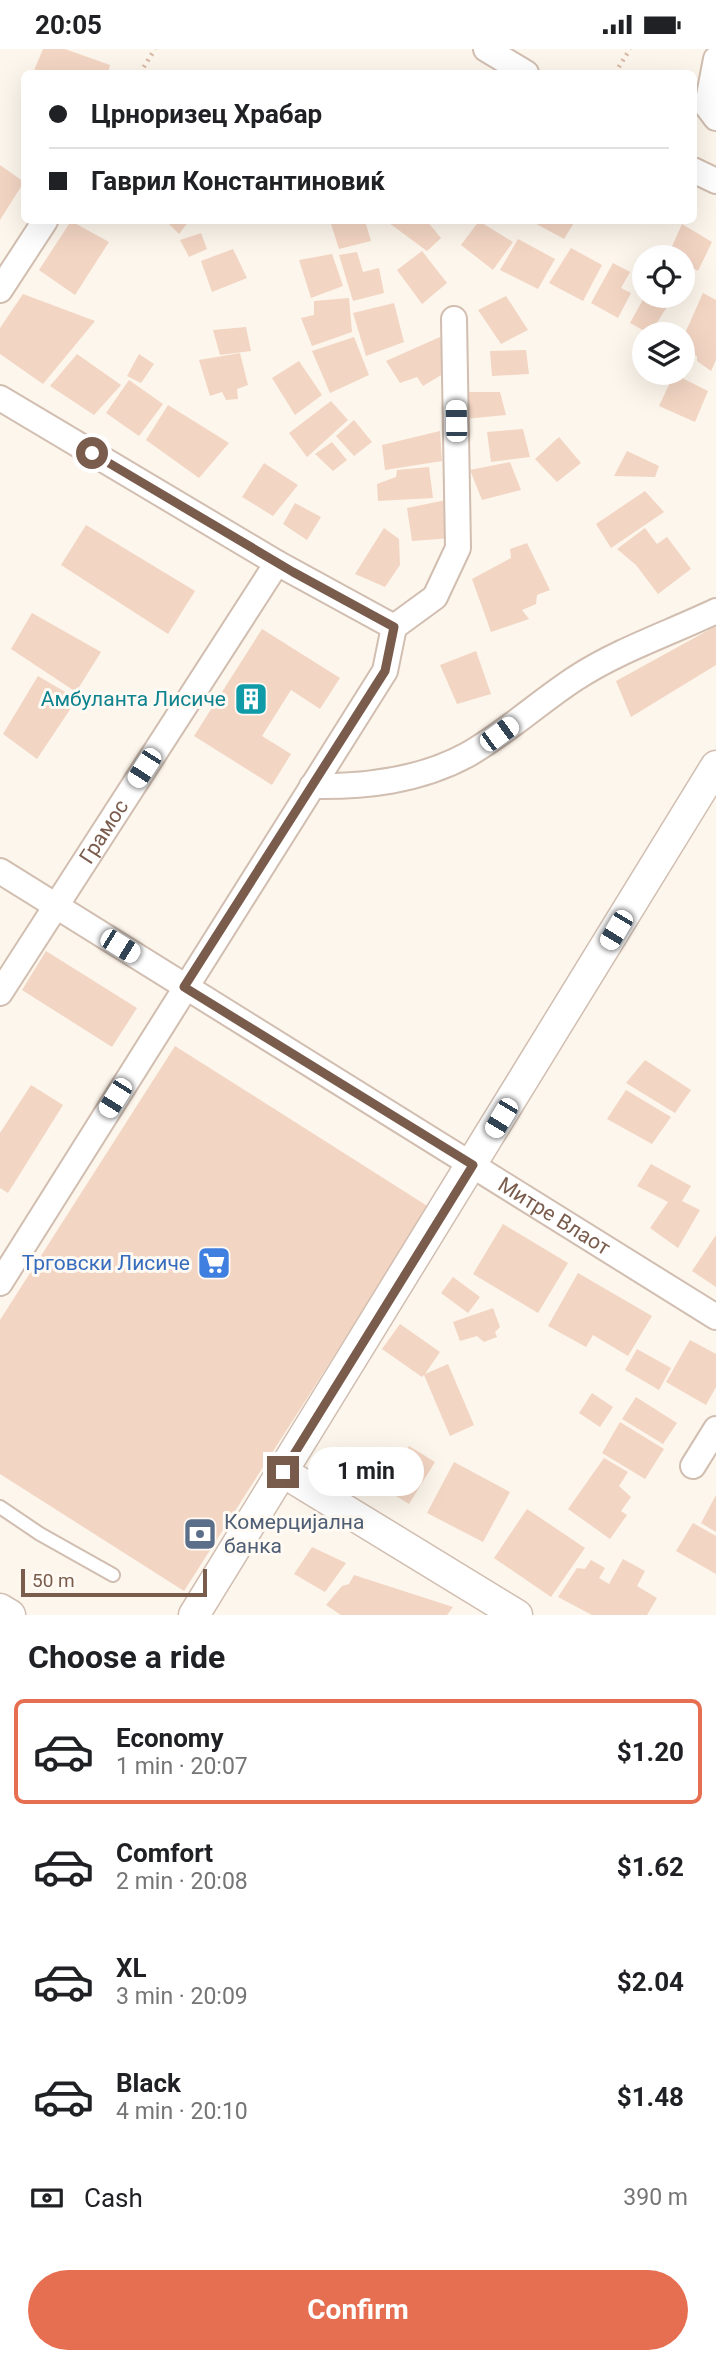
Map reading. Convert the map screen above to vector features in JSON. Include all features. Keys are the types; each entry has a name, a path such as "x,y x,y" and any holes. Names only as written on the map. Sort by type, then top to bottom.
{"street":[{"path":"486,49 521,70"},
{"path":"716,59 707,98 707,106 716,118"},
{"path":"697,172 716,181"},
{"path":"0,290 43,224"},
{"path":"0,1283 9,1247 184,987 385,671 394,627 435,597 458,548 454,319"},
{"path":"0,398 277,563 394,627"},
{"name":"Грамос","path":"0,993 277,563"},
{"path":"312,786 388,782 433,770 467,755 596,666 716,611"},
{"path":"194,1615 716,766"},
{"name":"Митре Влаот","path":"0,871 716,1317"},
{"path":"693,1466 716,1429"},
{"path":"283,1472 517,1615"},
{"path":"0,1609 10,1615"}],"lane":[{"path":"0,1507 40,1534 113,1575"}],"path":[{"path":"142,70 155,49"},
{"path":"617,70 630,49"}],"building":[{"path":"43,49 65,49 110,65 109,70 34,70"},
{"path":"0,165 21,180 21,187 0,220"},
{"path":"69,224 76,224 109,242 75,295 39,270"},
{"path":"169,224 187,224 179,234"},
{"path":"331,224 366,224 371,241 339,249"},
{"path":"390,224 429,224 441,238 427,251"},
{"path":"477,224 484,224 513,242 493,270 461,245"},
{"path":"536,224 573,224 564,239"},
{"path":"682,224 712,242 698,271 695,269 695,245 673,245"},
{"path":"201,233 207,249 189,257 180,240"},
{"path":"518,239 555,259 538,289 500,270"},
{"path":"571,248 602,265 583,301 549,283"},
{"path":"233,249 247,278 212,292 201,261"},
{"path":"422,251 447,283 422,304 397,270"},
{"path":"357,252 363,272 379,268 384,293 353,301 339,255"},
{"path":"332,254 343,286 311,298 299,260"},
{"path":"613,263 630,272 621,288 631,293 618,318 591,303"},
{"path":"703,293 716,300 716,360 711,371 697,361 695,322 690,322"},
{"path":"23,294 95,321 43,384 0,354 0,328"},
{"path":"506,296 528,330 501,344 478,310"},
{"path":"349,298 352,332 312,346 301,318 314,315 314,301"},
{"path":"394,303 404,342 366,356 353,313"},
{"path":"638,308 666,308 657,322 630,323"},
{"path":"246,327 251,351 220,355 213,330"},
{"path":"354,337 369,375 330,393 312,351"},
{"path":"440,337 448,371 423,386 417,377 400,383 386,361"},
{"path":"526,350 529,374 492,376 490,351"},
{"path":"240,353 248,385 237,389 238,399 226,400 222,392 210,396 199,360"},
{"path":"77,354 121,385 94,415 50,386"},
{"path":"139,354 154,364 141,383 127,376"},
{"path":"299,361 322,395 295,415 272,378"},
{"path":"129,380 163,404 139,436 106,413"},
{"path":"695,384 708,391 695,422 659,406 669,385"},
{"path":"464,392 500,392 506,415 465,419"},
{"path":"331,401 348,420 307,457 289,433"},
{"path":"168,405 229,443 199,478 146,440"},
{"path":"354,420 372,442 354,456 336,436"},
{"path":"523,429 530,457 491,462 487,432"},
{"path":"440,431 442,461 385,470 382,445"},
{"path":"559,437 581,463 557,482 535,459"},
{"path":"332,442 347,460 333,471 315,454"},
{"path":"627,451 659,466 655,477 614,476"},
{"path":"510,462 521,490 482,500 470,470"},
{"path":"264,463 298,485 273,516 242,497"},
{"path":"429,467 433,498 378,501 377,484 396,477 397,470"},
{"path":"645,491 664,512 611,548 596,524"},
{"path":"446,500 452,538 412,541 407,508"},
{"path":"295,503 321,517 307,540 283,524"},
{"path":"86,525 195,591 168,634 61,565"},
{"path":"384,528 399,539 400,565 385,587 355,574"},
{"path":"645,528 657,544 667,537 691,569 658,594 636,565 617,549"},
{"path":"527,543 550,590 537,595 536,604 522,610 529,619 491,632 472,579 511,558 510,549"},
{"path":"32,613 101,652 76,692 11,649"},
{"path":"716,626 716,665 631,717 616,681"},
{"name":"Амбуланта Лисиче","path":"262,629 340,678 320,709 291,690 262,736 291,754 272,785 194,736"},
{"path":"476,651 491,694 457,704 440,665"},
{"path":"38,676 77,699 37,759 3,734"},
{"path":"46,951 137,1008 112,1047 22,990"},
{"name":"Трговски Лисиче","path":"175,1046 429,1207 184,1591 0,1474 0,1320"},
{"path":"645,1060 691,1090 675,1113 626,1083"},
{"path":"31,1085 63,1105 8,1193 0,1188 0,1133"},
{"path":"626,1090 671,1117 652,1144 607,1119"},
{"path":"651,1164 691,1186 682,1201 700,1210 678,1248 650,1228 668,1202 637,1186"},
{"path":"503,1224 568,1263 538,1313 473,1274"},
{"path":"716,1235 716,1287 692,1271"},
{"path":"578,1273 652,1316 628,1356 593,1335 586,1347 548,1326"},
{"path":"453,1277 480,1297 468,1313 441,1293"},
{"path":"493,1308 500,1327 495,1332 497,1337 484,1342 477,1336 460,1341 453,1322"},
{"path":"400,1324 440,1352 425,1374 448,1364 474,1425 450,1436 424,1375 422,1377 382,1349"},
{"path":"690,1340 716,1354 716,1387 706,1405 666,1382"},
{"path":"637,1349 671,1368 659,1390 625,1370"},
{"path":"592,1393 613,1407 600,1427 579,1413"},
{"path":"636,1397 677,1423 663,1444 622,1419"},
{"path":"620,1422 664,1449 645,1479 602,1453"},
{"path":"409,1446 435,1462 409,1504 383,1488"},
{"path":"371,1448 396,1461 379,1492 354,1480"},
{"path":"604,1458 628,1472 619,1486 631,1497 621,1511 627,1515 610,1539 568,1509"},
{"path":"454,1462 510,1492 483,1542 427,1513"},
{"path":"716,1495 716,1532 701,1523"},
{"path":"527,1509 585,1548 551,1597 494,1558"},
{"path":"693,1523 716,1536 716,1574 676,1551"},
{"path":"312,1547 346,1563 325,1592 294,1574"},
{"path":"623,1559 645,1571 637,1586 657,1598 647,1615 592,1615 558,1597 577,1568 585,1569 591,1560 605,1568 599,1578 609,1584"},
{"path":"354,1575 453,1607 447,1615 341,1615 326,1605 342,1586 349,1584"}],"place":[{"name":"Амбуланта Лисиче","path":"251,699"},
{"name":"Трговски Лисиче","path":"214,1263"},
{"name":"Комерцијална банка","path":"200,1534"}],"route":[{"path":"92,453 293,572 394,627 385,671 184,987 473,1165 283,1472"}]}
